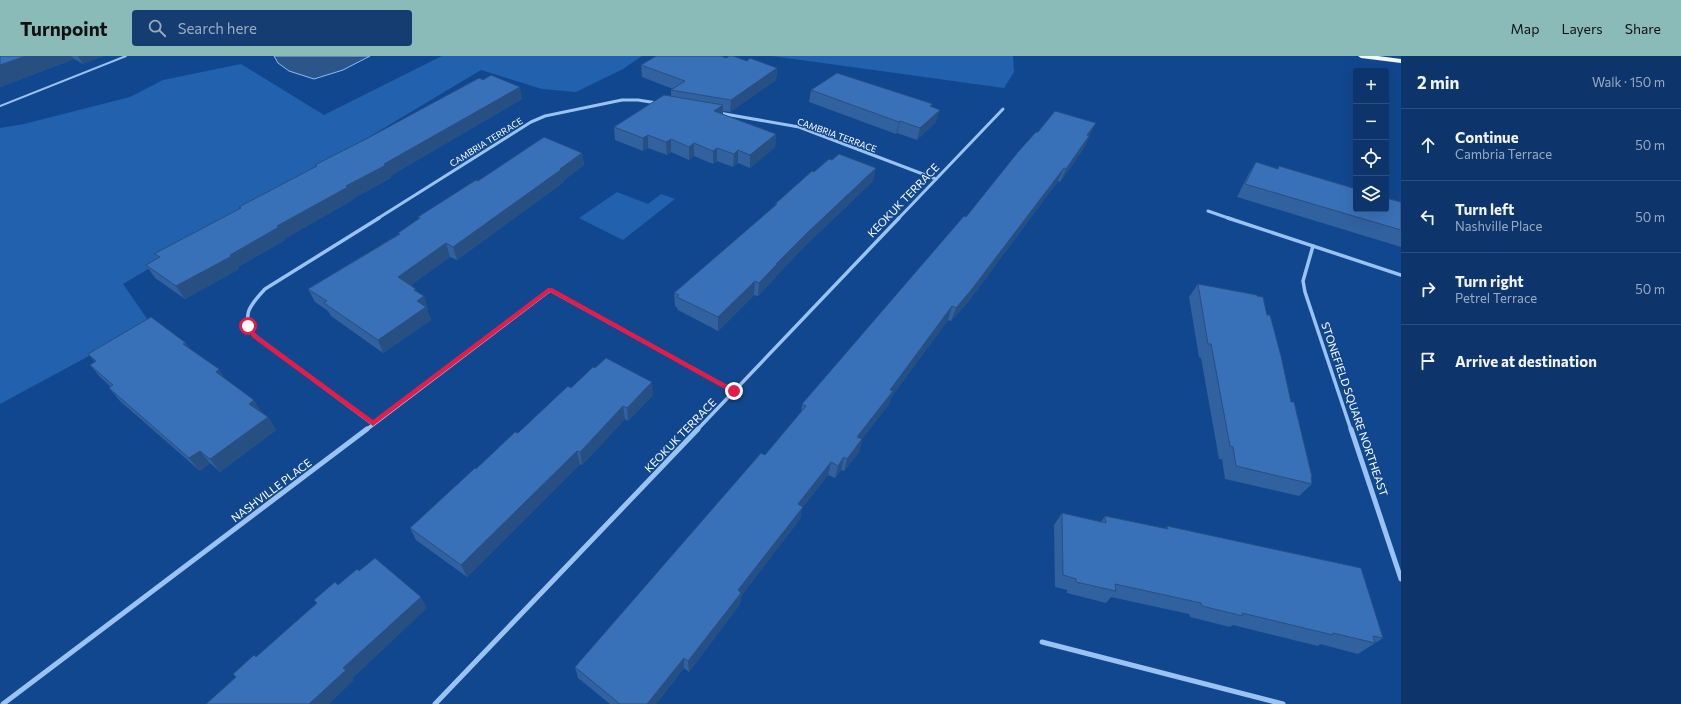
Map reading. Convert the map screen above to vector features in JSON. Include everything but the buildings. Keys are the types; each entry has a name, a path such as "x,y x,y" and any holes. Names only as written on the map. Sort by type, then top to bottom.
{"highway":[{"path":"1361,56 1401,61"}],"street":[{"name":"CAMBRIA TERRACE","path":"373,424 255,336 248,326 247,314 253,301 265,289 531,122 545,116 617,101 638,100 662,104"},
{"name":"KEOKUK TERRACE","path":"435,704 1003,109"},
{"name":"CAMBRIA TERRACE","path":"716,112 799,127 936,178"},
{"path":"1208,211 1401,275"},
{"name":"STONEFIELD SQUARE NORTHEAST","path":"1313,246 1303,281 1305,292 1401,579"},
{"name":"NASHVILLE PLACE","path":"3,704 550,290 734,391"},
{"path":"1042,642 1283,704"}],"lane":[{"path":"0,106 126,56"}],"shaded area":[{"path":"274,56 370,56 343,70 314,79 289,71 278,63"},
{"path":"442,56 642,56 623,69 576,92 542,89 481,70 123,284 150,323 0,404 0,128 24,124 130,97 163,80 241,64 324,115"},
{"path":"772,56 1013,56 1014,72 1004,88"},
{"path":"617,192 648,204 661,194 675,199 623,240 579,218"}],"route":[{"path":"248,326 255,336 373,424 550,290 734,391"}]}
